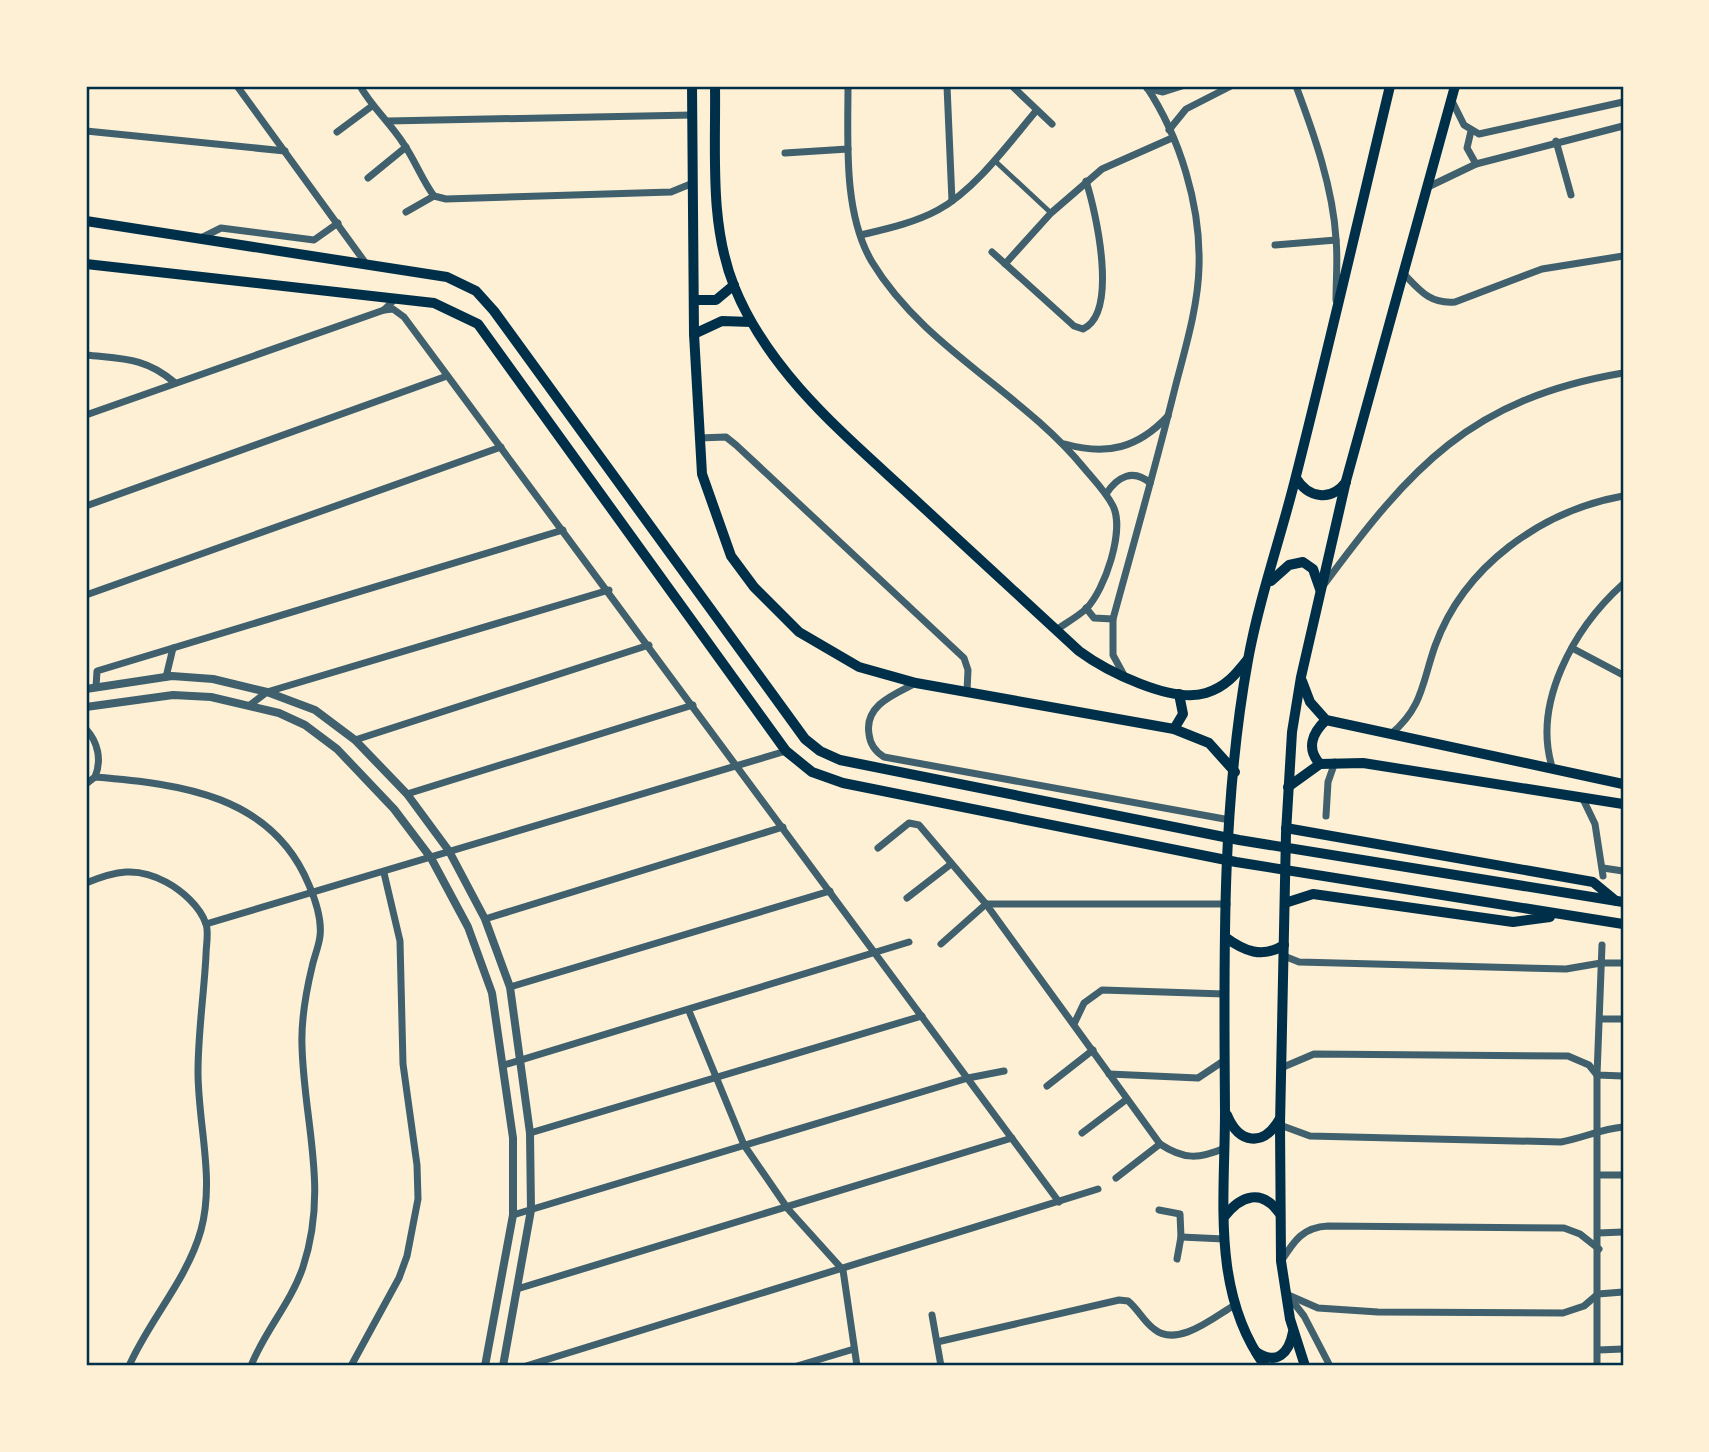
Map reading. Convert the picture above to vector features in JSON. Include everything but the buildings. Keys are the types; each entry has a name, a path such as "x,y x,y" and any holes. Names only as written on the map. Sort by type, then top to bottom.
{"main road":[{"path":"692,86 694,334 702,474 731,556 754,587 799,632 859,667 916,683 1174,729 1209,743 1235,772"},
{"path":"715,86 717,208 722,244 734,285 751,322 786,374 823,415 1056,630 1099,666 1125,678 1194,696 1230,681 1248,658"},
{"path":"1265,1366 1253,1350 1233,1306 1224,1239 1224,994 1230,822 1248,658 1296,478 1390,86"},
{"path":"1305,1366 1293,1332 1282,1261 1280,1122 1288,787 1301,677 1346,481 1455,86"},
{"path":"86,221 203,237 462,282 476,290 495,311 794,724 820,751 874,769 1225,838 1620,901"},
{"path":"86,264 434,303 478,324 786,751 812,772 843,783 1236,862 1623,924"},
{"path":"694,300 716,300 734,285"},
{"path":"694,334 722,321 751,322"},
{"path":"1296,478 1301,487 1318,496 1334,493 1346,481"},
{"path":"1266,587 1280,570 1303,562 1313,569 1321,589"},
{"path":"1301,677 1310,702 1326,720 1623,784"},
{"path":"1174,729 1183,713 1179,694"},
{"path":"1320,764 1314,756 1312,742 1317,728 1326,720"},
{"path":"1288,787 1320,764 1335,762 1383,766 1623,804"},
{"path":"1286,831 1593,882 1620,901"},
{"path":"1285,903 1313,894 1513,922 1557,915"},
{"path":"1226,937 1252,953 1284,951"},
{"path":"1225,1111 1234,1129 1254,1139 1269,1134 1280,1122"},
{"path":"1224,1217 1239,1200 1253,1196 1269,1200 1281,1214"},
{"path":"1253,1350 1269,1358 1280,1357 1288,1350 1293,1332"}],"street":[{"path":"237,86 367,266"},
{"path":"360,86 372,106 388,121 406,147 434,196"},
{"path":"848,86 848,149 861,235 871,260 919,321 1065,444 1106,494 1116,514 1116,538 1102,584 1086,608 1056,630"},
{"path":"947,86 952,201"},
{"path":"1012,86 1052,124"},
{"path":"1147,87 1163,92 1182,86"},
{"path":"1005,264 1051,213 1086,181 1117,161 1170,134 1186,109 1231,86"},
{"path":"1296,86 1311,127 1333,212 1336,240 1336,314"},
{"path":"1125,678 1113,654 1113,619 1189,333 1199,269 1197,221 1186,175 1147,87"},
{"path":"1451,99 1460,118 1471,131 1479,134 1623,102"},
{"path":"337,132 372,106"},
{"path":"861,235 923,217 952,201 994,160 1036,111"},
{"path":"388,121 692,116"},
{"path":"1428,187 1476,164 1556,141 1623,126"},
{"path":"86,131 285,151"},
{"path":"1471,131 1467,148 1476,164"},
{"path":"1556,141 1570,195"},
{"path":"368,178 406,147"},
{"path":"785,153 848,149"},
{"path":"994,160 1051,213"},
{"path":"992,252 1073,326 1083,329 1093,324 1097,316 1103,256 1086,181"},
{"path":"406,212 434,196 446,199 671,192 693,183"},
{"path":"203,237 220,228 314,240 338,223"},
{"path":"1275,245 1336,240"},
{"path":"1405,275 1423,294 1443,303 1455,302 1542,269 1623,256"},
{"path":"384,310 400,299 404,317"},
{"path":"86,415 384,310 393,309 404,317 609,590 1059,1202"},
{"path":"86,355 142,361 160,370 174,382"},
{"path":"1321,589 1402,485 1442,446 1494,413 1549,390 1623,373"},
{"path":"86,506 447,376"},
{"path":"1065,444 1098,451 1132,444 1152,433 1168,416"},
{"path":"699,438 726,437 736,445 964,658 968,670 967,691"},
{"path":"86,595 501,447"},
{"path":"1106,494 1117,481 1132,475 1141,475 1150,483"},
{"path":"1391,734 1409,719 1419,701 1436,645 1451,609 1470,582 1529,533 1567,512 1623,496"},
{"path":"96,687 97,671 563,530"},
{"path":"1553,770 1546,750 1547,716 1556,683 1572,648 1623,584"},
{"path":"250,705 267,692 609,590"},
{"path":"1616,590 1623,598"},
{"path":"1086,608 1094,618 1113,619"},
{"path":"355,740 649,645"},
{"path":"166,677 173,648"},
{"path":"1572,648 1623,675"},
{"path":"86,689 166,677 213,679 267,692 315,710 355,740 407,794 449,852 485,919 510,987 530,1133 531,1210 503,1366"},
{"path":"916,683 880,703 871,716 868,724 871,742 884,758 1230,822"},
{"path":"86,707 173,695 211,697 250,705 305,725 337,749 394,809 431,858 468,927 492,993 513,1138 513,1215 485,1366"},
{"path":"407,794 693,705"},
{"path":"86,729 99,757 94,777 86,784"},
{"path":"206,925 786,751"},
{"path":"1326,816 1328,782 1335,762"},
{"path":"94,777 164,785 239,806 265,822 286,843 301,866 313,894 321,936 306,994 302,1046 316,1174 313,1223 302,1270 251,1366"},
{"path":"1582,796 1595,824 1603,872 1623,871"},
{"path":"878,848 915,822 986,904 1160,1144 1183,1157 1196,1158 1225,1148"},
{"path":"485,919 783,827"},
{"path":"907,898 951,864"},
{"path":"86,881 131,870 152,874 173,886 192,902 206,925 204,1006 198,1073 206,1172 205,1207 193,1251 129,1366"},
{"path":"351,1366 399,1278 407,1256 418,1199 417,1165 403,1064 400,941 384,873"},
{"path":"510,987 830,891"},
{"path":"942,944 986,904 1227,904"},
{"path":"504,1065 689,1012 909,942"},
{"path":"1597,1366 1597,1075 1601,945"},
{"path":"1284,951 1299,962 1566,969 1601,963 1623,963"},
{"path":"1074,1024 1084,1003 1102,990 1224,994"},
{"path":"689,1012 744,1145 788,1209 843,1270 857,1366"},
{"path":"530,1133 922,1016"},
{"path":"1600,1019 1623,1019"},
{"path":"1047,1086 1093,1050"},
{"path":"1281,1068 1314,1054 1568,1056 1589,1065 1597,1075 1623,1076"},
{"path":"1109,1074 1198,1078 1225,1060"},
{"path":"513,1215 968,1078 1004,1072"},
{"path":"1082,1133 1127,1098"},
{"path":"1280,1122 1310,1136 1547,1142 1574,1140 1597,1130 1623,1127"},
{"path":"517,1289 788,1209 1012,1138"},
{"path":"1116,1178 1160,1144"},
{"path":"1598,1175 1623,1175"},
{"path":"526,1366 1098,1189"},
{"path":"1158,1210 1180,1214 1181,1237 1177,1259"},
{"path":"1282,1261 1295,1238 1317,1227 1328,1226 1564,1228 1580,1234 1599,1249"},
{"path":"1598,1233 1623,1232"},
{"path":"1181,1237 1224,1239"},
{"path":"1286,1294 1318,1308 1378,1312 1550,1313 1574,1311 1598,1294 1623,1292"},
{"path":"1286,1294 1304,1316 1330,1366"},
{"path":"937,1342 1119,1300 1128,1301 1151,1328 1172,1336 1194,1328 1233,1306"},
{"path":"932,1315 941,1366"},
{"path":"797,1366 854,1349"},
{"path":"1598,1350 1623,1349"}]}
